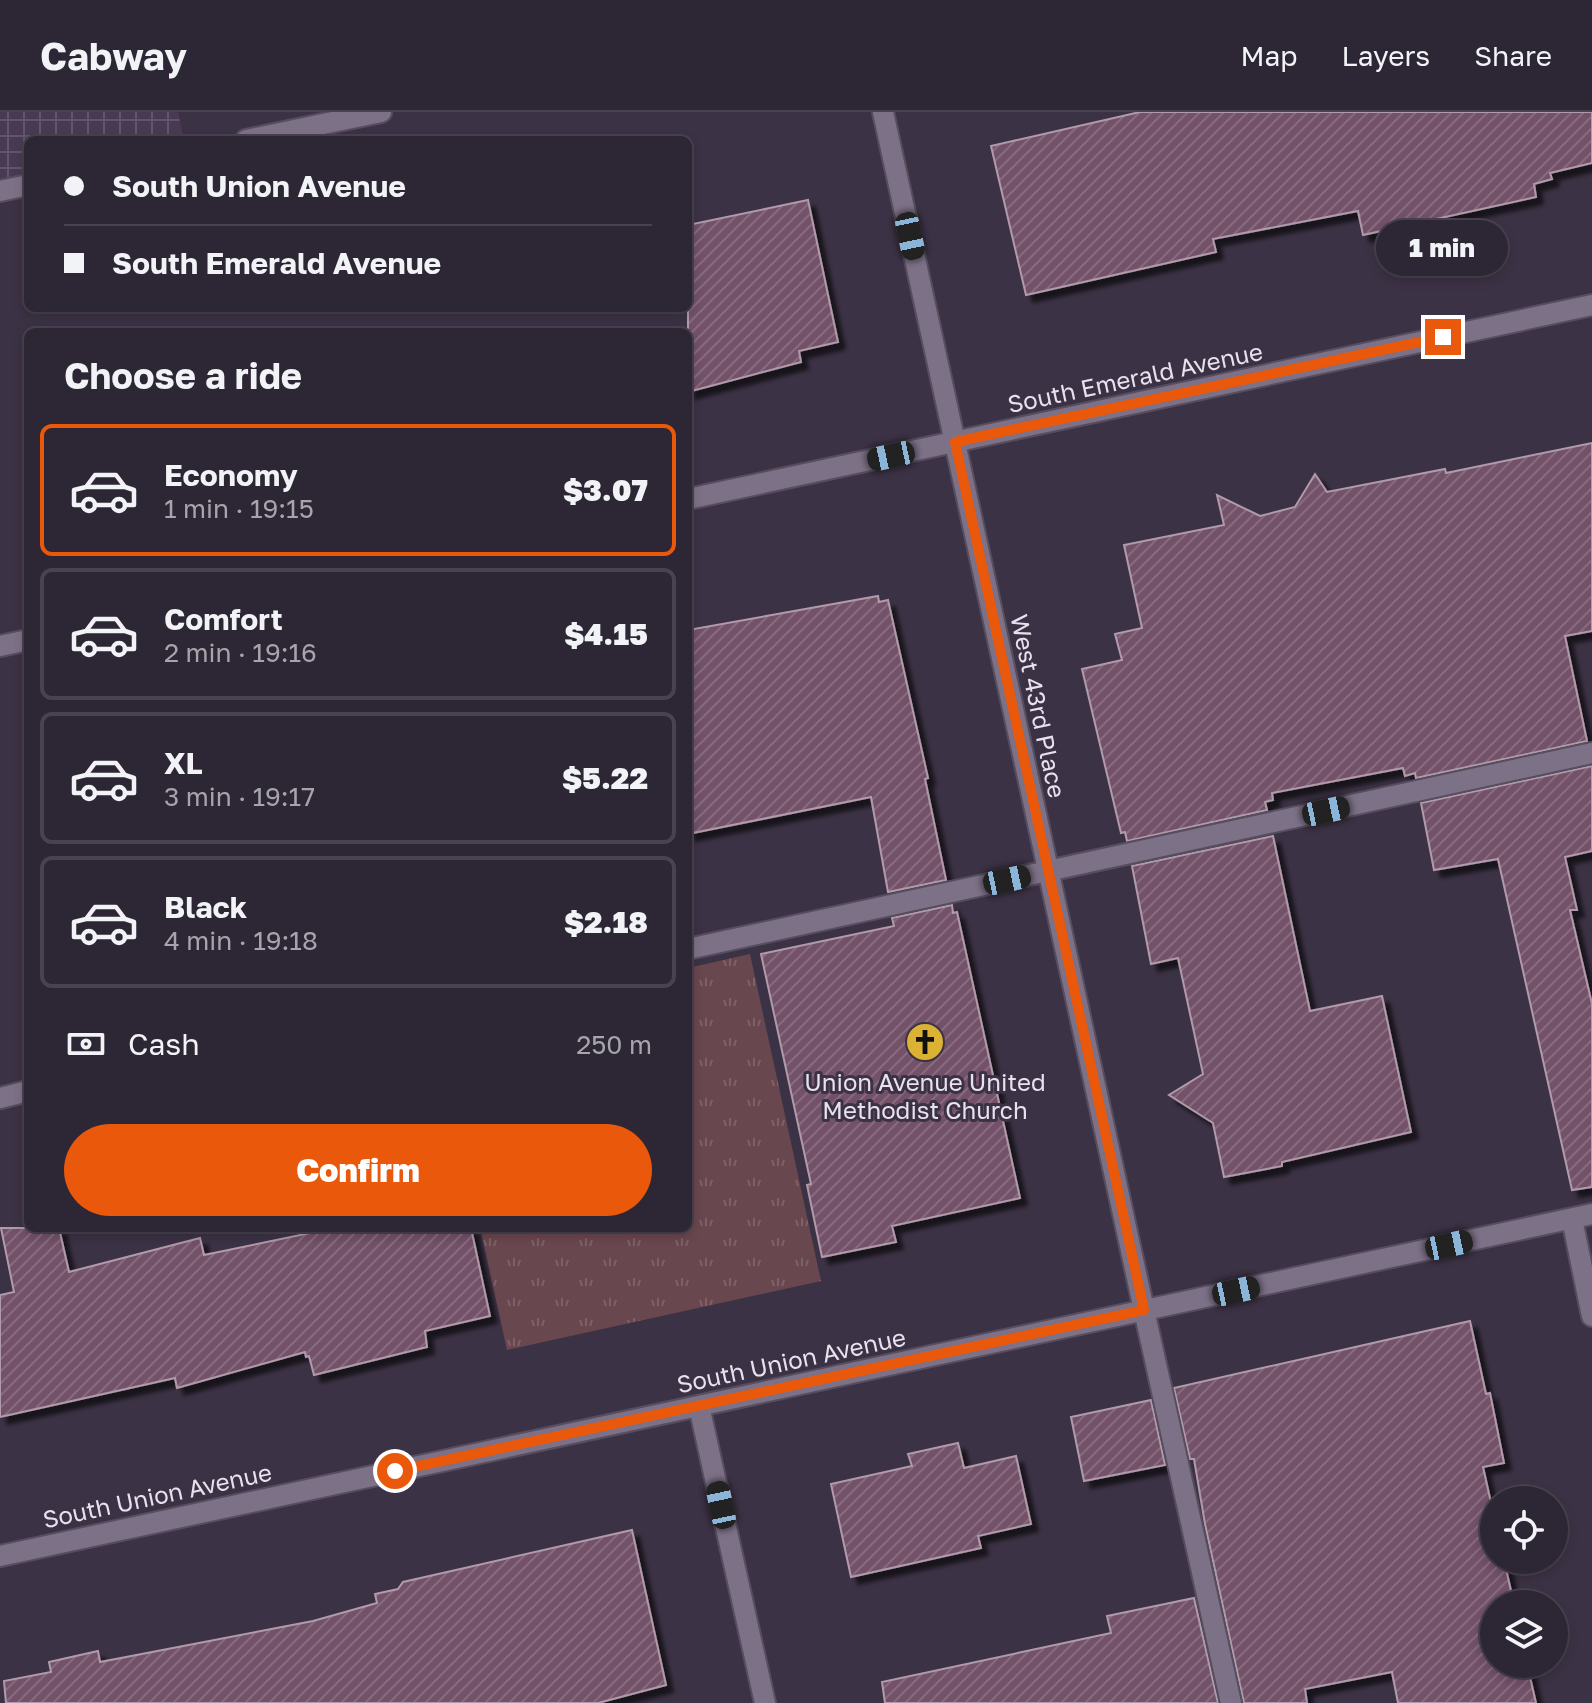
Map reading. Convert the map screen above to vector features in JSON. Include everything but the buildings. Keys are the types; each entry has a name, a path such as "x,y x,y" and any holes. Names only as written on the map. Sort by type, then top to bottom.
{"street":[{"path":"265,136 381,112"},
{"name":"West 43rd Place","path":"883,112 1231,1703"},
{"path":"0,191 24,186"},
{"name":"South Emerald Avenue","path":"692,498 1592,305"},
{"path":"0,646 24,641"},
{"path":"692,948 1592,753"},
{"path":"0,1098 24,1092"},
{"path":"1582,1217 1592,1316"},
{"name":"South Union Avenue","path":"0,1556 1582,1217"},
{"path":"699,1406 765,1703"}],"shaded area":[{"path":"0,112 178,112 183,136 24,136 24,186 0,191"}],"green space":[{"path":"750,954 821,1281 507,1350 481,1232 692,1232 692,967"}],"place":[{"name":"Union Avenue United Methodist Church","path":"925,1042"}],"route":[{"path":"395,1471 1144,1310 955,442 1443,337"}]}
